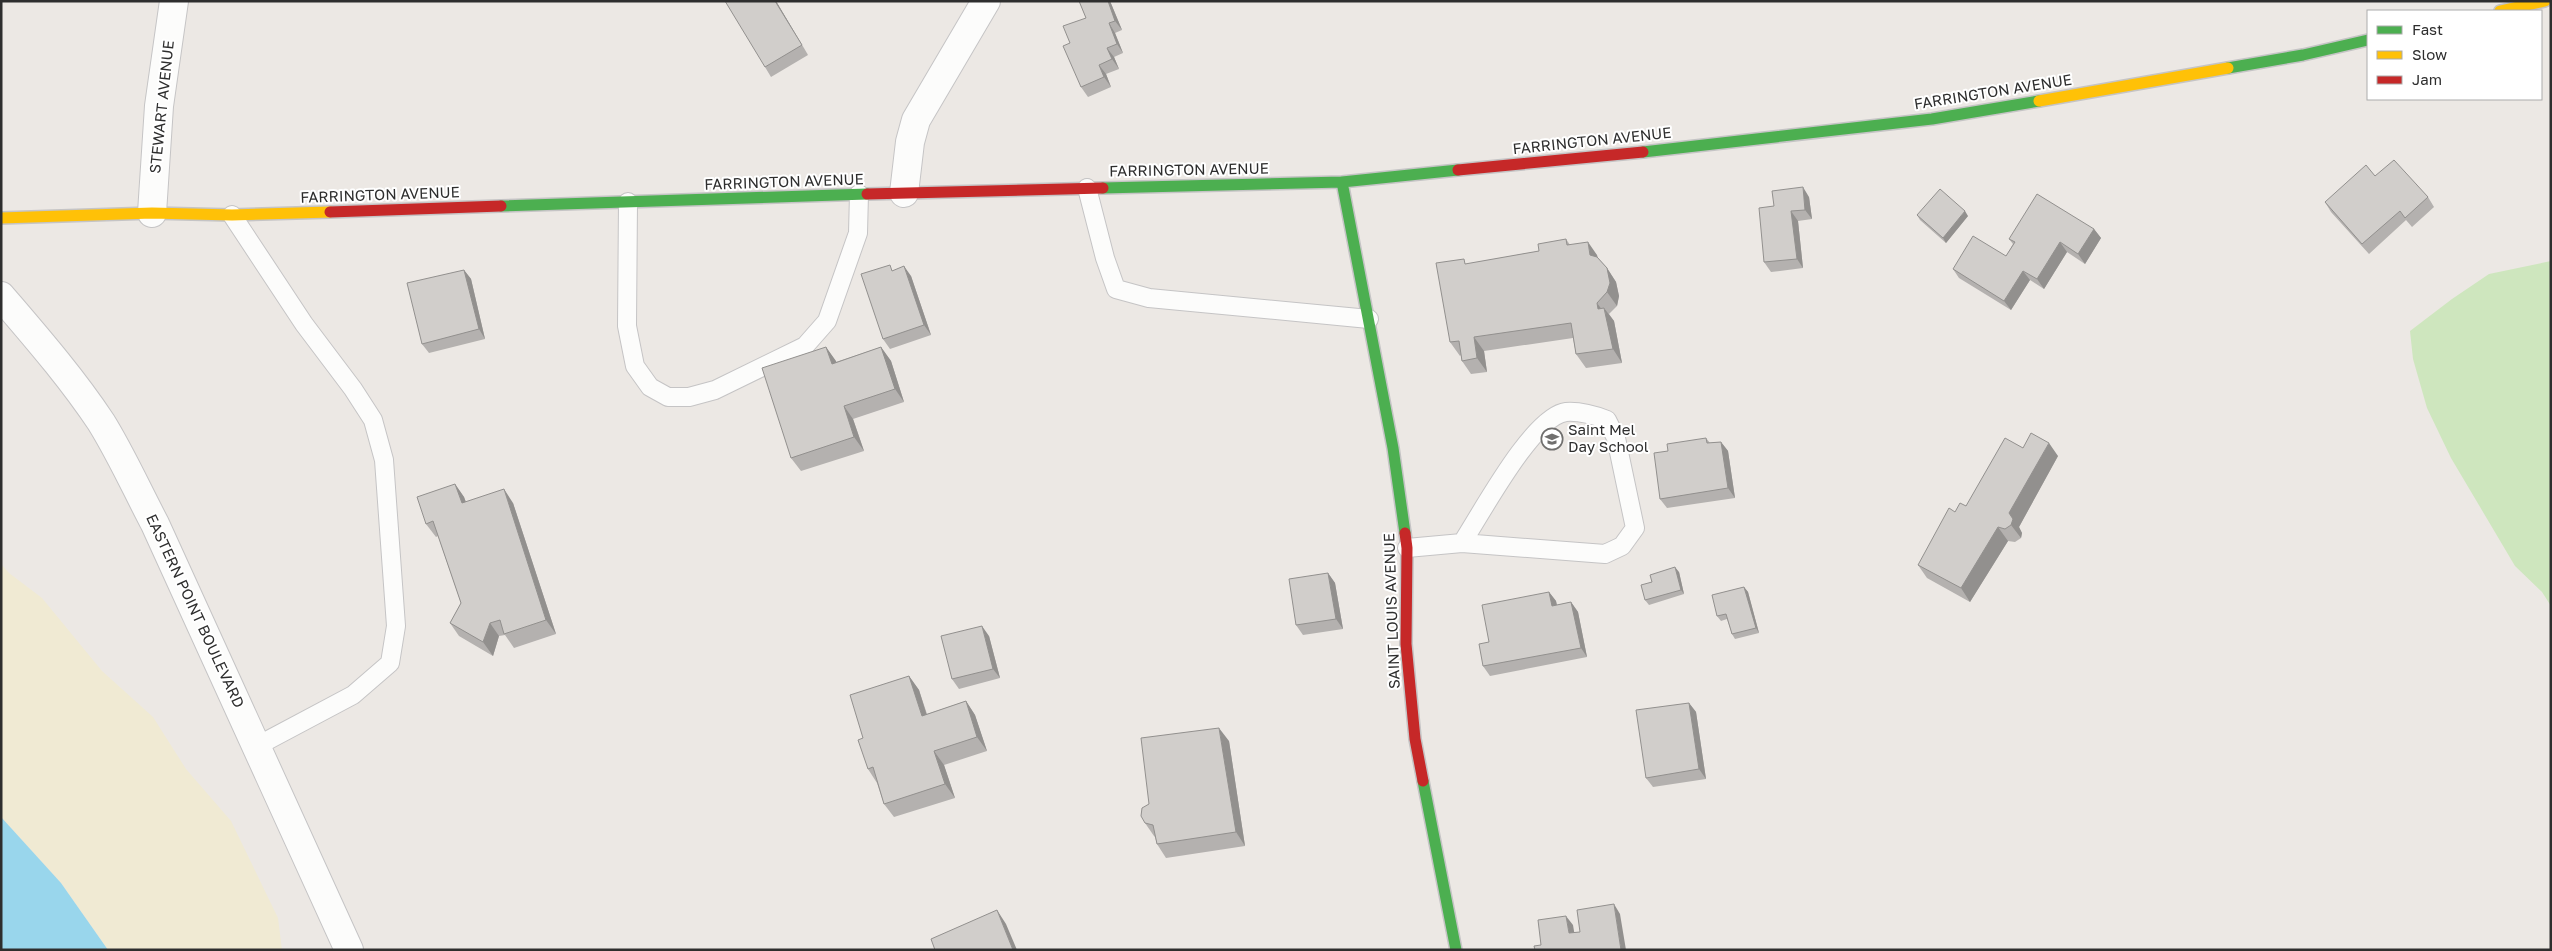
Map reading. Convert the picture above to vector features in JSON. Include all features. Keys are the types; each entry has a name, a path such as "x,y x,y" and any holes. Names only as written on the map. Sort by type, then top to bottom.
{"main road":[{"path":"2504,10 2545,1"},
{"name":"FARRINGTON AVENUE","path":"1,218 152,214 232,215 859,194 1342,182 1737,142 1932,119 2303,55 2367,40"},
{"name":"SAINT LOUIS AVENUE","path":"1342,182 1393,448 1407,548 1406,644 1414,739 1456,950"}],"street":[{"name":"STEWART AVENUE","path":"152,214 159,106 174,1"},
{"path":"904,193 910,142 916,120 986,1"},
{"name":"EASTERN POINT BOULEVARD","path":"1,296 51,354 101,423 155,524 349,950"}],"lane":[{"path":"1087,188 1105,258 1116,288 1149,298 1369,319"},
{"path":"628,202 627,326 635,366 650,388 668,397 689,397 716,390 805,346 827,321 858,233 859,194"},
{"path":"232,215 304,324 353,389 373,420 384,460 396,626 390,663 353,696 257,746"},
{"path":"1407,548 1462,543 1605,554 1622,546 1635,528 1616,438 1607,420 1591,414 1565,412 1548,420 1530,436 1462,543"}],"green space":[{"path":"2551,261 2551,606 2542,592 2515,566 2451,458 2427,408 2413,359 2410,331 2489,274"}],"sand":[{"path":"1,564 9,573 42,598 102,671 153,717 186,769 231,821 278,918 282,950 108,950 61,883 1,817"}],"water":[{"path":"1,817 61,883 108,950 1,950"}],"building":[{"path":"725,1 775,1 802,45 765,67"},
{"path":"1079,1 1108,1 1115,21 1109,23 1117,44 1107,48 1112,59 1099,65 1104,77 1081,87 1063,46 1070,43 1063,26 1086,18"},
{"path":"2394,160 2428,197 2405,218 2400,211 2362,244 2325,202 2366,165 2375,176"},
{"path":"1803,187 1805,210 1791,211 1797,259 1764,262 1759,208 1774,206 1772,191"},
{"path":"1940,189 1965,211 1943,238 1917,215"},
{"path":"2037,194 2094,229 2078,254 2060,242 2037,279 2023,271 2004,301 1953,269 1973,236 2006,256 2015,242 2009,239"},
{"path":"1566,239 1567,245 1588,242 1590,255 1597,257 1607,268 1610,283 1607,292 1597,303 1598,309 1604,308 1613,349 1576,354 1571,323 1474,337 1477,358 1462,361 1459,341 1450,342 1436,263 1464,259 1465,264 1539,251 1538,244"},
{"path":"890,265 892,271 904,266 924,325 883,339 861,274"},
{"path":"464,270 479,329 422,344 407,283"},
{"path":"826,347 832,364 881,347 895,389 844,406 854,437 791,458 762,368"},
{"path":"2031,433 2049,443 2009,513 2013,519 2011,525 2005,529 1998,527 1961,588 1918,565 1949,508 1955,512 1960,503 1966,506 2005,438 2023,448"},
{"path":"1706,438 1707,443 1721,442 1728,488 1660,499 1654,453 1668,451 1667,444"},
{"path":"455,484 462,503 504,489 546,620 504,634 500,620 490,623 483,642 450,623 461,603 433,521 426,524 417,497"},
{"path":"1675,567 1681,590 1645,600 1641,585 1652,582 1650,575"},
{"path":"1328,573 1336,619 1296,625 1289,579"},
{"path":"1744,587 1756,628 1732,634 1726,614 1717,616 1712,595"},
{"path":"1549,592 1552,606 1571,602 1581,648 1483,666 1479,644 1489,642 1482,605"},
{"path":"982,626 993,669 952,679 941,636"},
{"path":"909,676 922,716 966,701 977,737 934,751 945,784 884,804 873,767 868,769 858,740 863,738 850,695"},
{"path":"1689,703 1699,769 1646,778 1636,710"},
{"path":"1219,728 1236,832 1157,844 1153,825 1145,823 1141,816 1142,808 1149,804 1141,738"},
{"path":"1614,904 1621,950 1535,950 1534,946 1541,945 1538,920 1566,916 1569,933 1580,932 1577,910"},
{"path":"997,910 1013,950 935,950 931,939"}],"traffic: fast":[{"path":"2228,68 2303,55 2367,40"},
{"path":"1643,152 1932,119 2039,101"},
{"path":"1103,188 1342,182 1458,170"},
{"path":"1342,182 1393,448 1405,533"},
{"path":"501,206 867,194"},
{"path":"1423,781 1456,950"}],"traffic: slow":[{"path":"2504,10 2545,1"},
{"path":"2039,101 2228,68"},
{"path":"1,218 152,213 232,215 330,212"}],"traffic: jam":[{"path":"1458,170 1643,152"},
{"path":"867,194 1103,188"},
{"path":"330,212 501,206"},
{"path":"1405,533 1407,548 1406,644 1415,739 1423,781"}],"place":[{"name":"Saint Mel Day School","path":"1552,439"}]}
